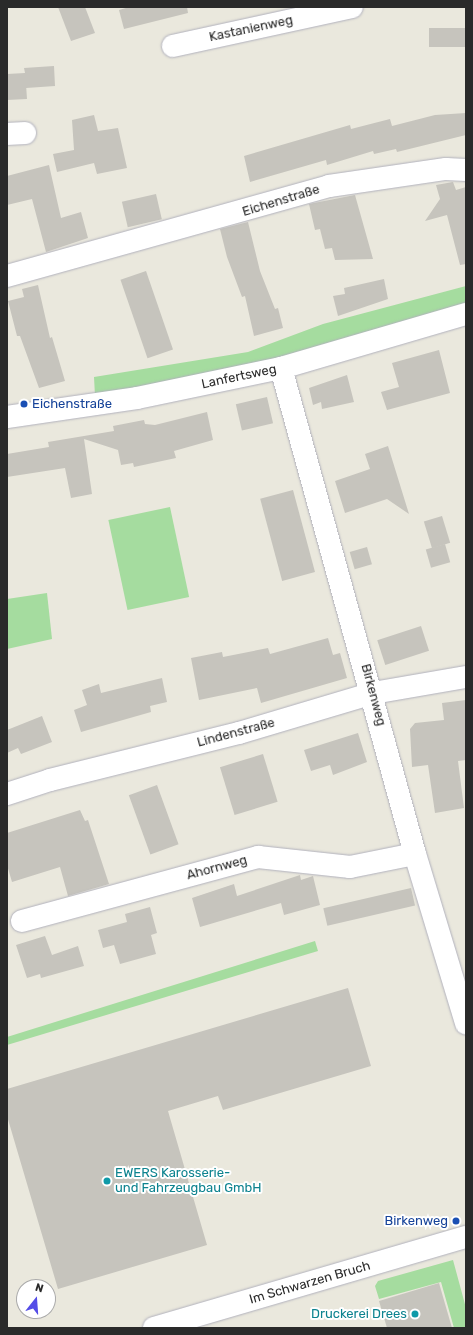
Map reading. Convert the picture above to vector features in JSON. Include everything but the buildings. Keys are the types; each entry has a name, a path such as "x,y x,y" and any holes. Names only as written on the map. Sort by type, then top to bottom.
{"street":[{"name":"Kastanienweg","path":"173,46 352,7"},
{"name":"Eichenstraße","path":"7,276 329,186 446,169 466,170"},
{"name":"Lanfertsweg","path":"7,417 137,398 281,368 466,314"},
{"name":"Birkenweg","path":"281,368 373,693 415,854 466,1023"},
{"name":"Lindenstraße","path":"7,794 58,778 240,733 373,693 466,676"},
{"name":"Ahornweg","path":"22,921 258,857 350,867 415,854"},
{"name":"Im Schwarzen Bruch","path":"154,1328 466,1237"}],"green space":[{"path":"466,286 466,308 275,363 95,396 94,377 248,352 323,324"},
{"path":"170,507 189,597 128,610 108,520"},
{"path":"47,593 52,639 7,649 7,599"},
{"path":"315,941 318,951 7,1045 7,1037"},
{"path":"453,1260 466,1308 466,1328 454,1328 441,1282 379,1299 375,1286 378,1281"}],"place":[{"name":"Eichenstraße","path":"24,404"},
{"name":"EWERS Karosserie- und Fahrzeugbau GmbH","path":"107,1181"},
{"name":"Birkenweg","path":"456,1221"},
{"name":"Druckerei Drees","path":"415,1314"}]}
